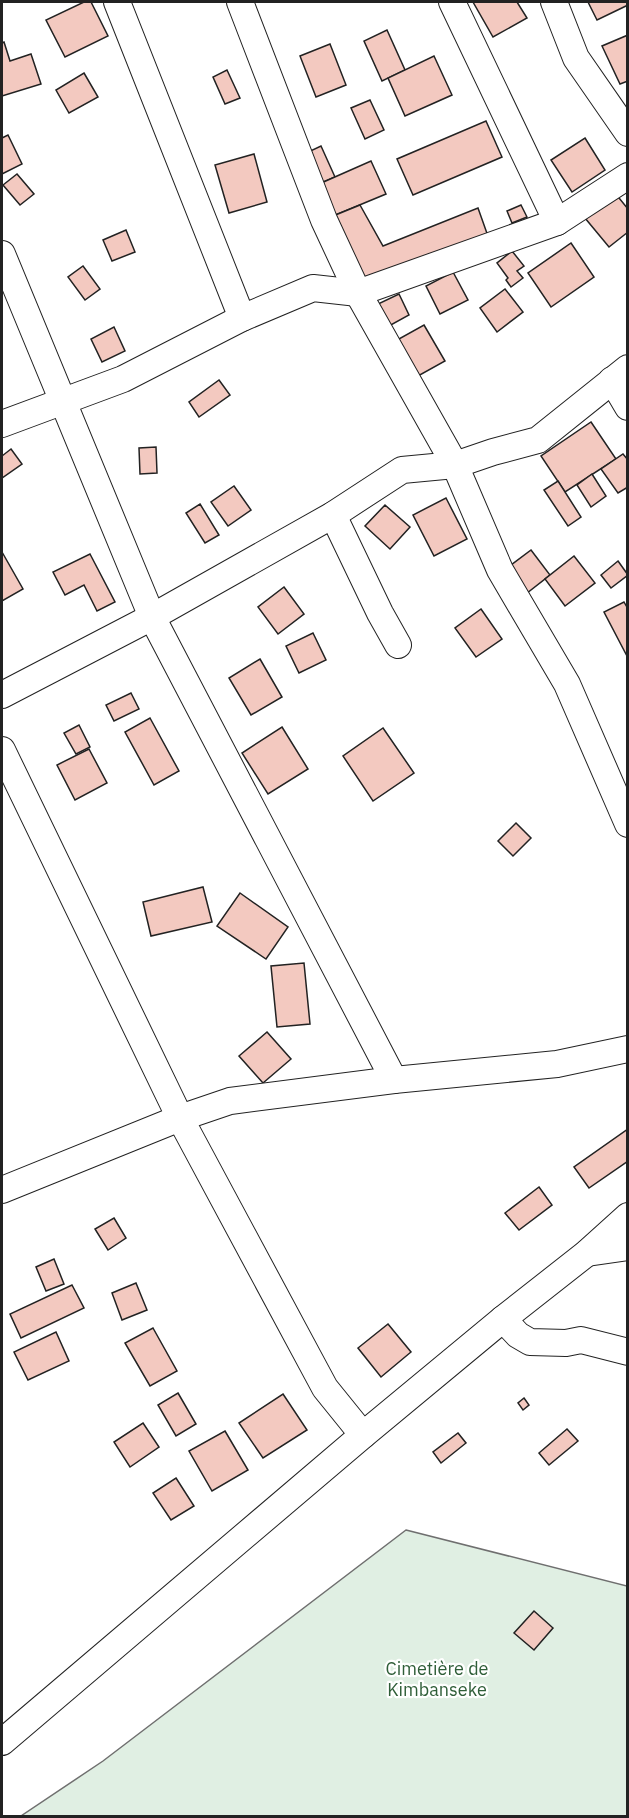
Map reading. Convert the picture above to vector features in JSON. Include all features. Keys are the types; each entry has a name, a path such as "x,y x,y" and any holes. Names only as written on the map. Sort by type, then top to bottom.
{"street":[{"path":"117,2 242,318"},
{"path":"240,2 324,220 358,293 455,465 500,570 567,684 627,824"},
{"path":"452,2 557,222"},
{"path":"554,2 576,58 627,133"},
{"path":"2,424 123,379 242,318 313,288 358,293 557,222 627,176"},
{"path":"2,255 152,617 394,1080"},
{"path":"2,694 152,617 333,514 402,470 455,465 538,440 620,374 627,407"},
{"path":"333,514 380,613 398,645"},
{"path":"2,750 180,1118 325,1388 363,1435"},
{"path":"2,1190 180,1118 230,1101 394,1080 558,1064 627,1049"},
{"path":"2,1742 363,1435 587,1253 627,1216"},
{"path":"587,1253 627,1247"},
{"path":"503,1319 518,1335 530,1342 566,1343 581,1340 627,1352"}],"green space":[{"name":"Cimetière de Kimbanseke","path":"406,1530 627,1586 627,1816 21,1816 103,1761"}],"building":[{"path":"84,2 91,2 108,36 65,57 46,20"},
{"path":"473,2 517,2 527,18 493,37"},
{"path":"588,2 627,2 628,5 597,20"},
{"path":"387,30 405,70 382,81 364,41"},
{"path":"628,35 628,81 620,84 602,46"},
{"path":"4,42 10,61 31,54 41,84 2,96 2,43"},
{"path":"330,44 346,85 316,97 300,56"},
{"path":"434,56 452,95 405,116 388,78"},
{"path":"227,70 240,98 225,104 213,77"},
{"path":"84,73 98,97 69,113 56,90"},
{"path":"370,100 384,130 365,139 351,108"},
{"path":"486,121 502,157 413,195 397,159"},
{"path":"8,135 22,164 2,174 2,138"},
{"path":"585,138 605,170 572,192 551,160"},
{"path":"321,146 335,177 319,184 306,153"},
{"path":"254,154 267,202 229,213 215,165"},
{"path":"371,161 386,194 333,216 319,184"},
{"path":"17,174 34,194 20,205 3,185"},
{"path":"615,193 628,209 628,232 609,247 585,218"},
{"path":"360,205 383,246 478,208 489,239 364,283 333,216"},
{"path":"521,205 527,217 512,223 507,211"},
{"path":"126,230 135,252 112,261 103,240"},
{"path":"571,243 594,277 551,307 528,273"},
{"path":"512,251 524,266 517,271 523,278 511,287 506,280 508,278 497,263"},
{"path":"83,266 100,289 85,300 68,277"},
{"path":"453,272 468,300 440,314 426,286"},
{"path":"505,289 523,312 497,332 480,308"},
{"path":"399,294 409,315 389,326 378,304"},
{"path":"424,325 445,361 418,376 397,340"},
{"path":"114,327 125,351 102,362 91,339"},
{"path":"219,380 230,395 199,417 189,402"},
{"path":"591,422 616,459 565,492 541,456"},
{"path":"156,447 157,473 140,474 139,448"},
{"path":"11,449 22,464 2,478 2,456"},
{"path":"623,454 628,460 628,487 618,493 601,469"},
{"path":"592,474 606,496 591,507 577,485"},
{"path":"558,481 581,517 568,526 544,490"},
{"path":"234,486 251,510 228,526 211,502"},
{"path":"446,498 467,539 434,556 413,515"},
{"path":"200,504 219,535 205,543 186,513"},
{"path":"385,505 410,527 390,549 365,526"},
{"path":"531,550 550,575 522,597 503,571"},
{"path":"2,552 23,589 2,601"},
{"path":"90,554 115,602 97,611 84,585 65,595 53,572"},
{"path":"574,556 595,583 565,606 545,579"},
{"path":"618,561 628,575 611,588 601,575"},
{"path":"284,587 304,614 278,634 258,607"},
{"path":"624,602 628,609 628,658 604,612"},
{"path":"481,609 502,639 476,657 455,628"},
{"path":"313,633 326,660 299,673 286,646"},
{"path":"260,659 282,697 251,715 229,678"},
{"path":"131,693 139,709 114,721 106,705"},
{"path":"150,718 179,771 154,785 125,732"},
{"path":"79,725 90,747 76,754 64,733"},
{"path":"282,727 308,769 268,794 242,753"},
{"path":"383,728 414,773 373,801 343,756"},
{"path":"89,749 107,783 75,800 57,765"},
{"path":"516,823 531,838 513,856 498,841"},
{"path":"203,887 212,922 151,936 143,902"},
{"path":"240,893 288,927 266,959 217,926"},
{"path":"304,963 310,1024 277,1027 271,966"},
{"path":"267,1032 291,1059 263,1083 239,1056"},
{"path":"628,1129 628,1161 589,1188 574,1167"},
{"path":"539,1187 552,1205 519,1230 505,1213"},
{"path":"114,1218 126,1238 108,1250 95,1229"},
{"path":"54,1259 64,1284 46,1291 36,1267"},
{"path":"136,1283 147,1310 122,1320 112,1293"},
{"path":"72,1285 84,1308 21,1338 10,1314"},
{"path":"388,1324 411,1352 381,1377 358,1348"},
{"path":"153,1328 177,1371 150,1386 125,1343"},
{"path":"56,1332 69,1361 28,1380 14,1352"},
{"path":"178,1393 196,1424 176,1436 158,1405"},
{"path":"283,1394 307,1430 263,1458 239,1423"},
{"path":"524,1398 529,1405 523,1410 518,1403"},
{"path":"143,1423 159,1447 130,1467 114,1442"},
{"path":"567,1429 578,1441 549,1465 539,1453"},
{"path":"225,1431 248,1470 212,1491 189,1451"},
{"path":"458,1433 466,1443 441,1463 433,1452"},
{"path":"176,1478 194,1506 171,1520 153,1493"},
{"path":"534,1611 553,1628 534,1650 514,1633"}]}
